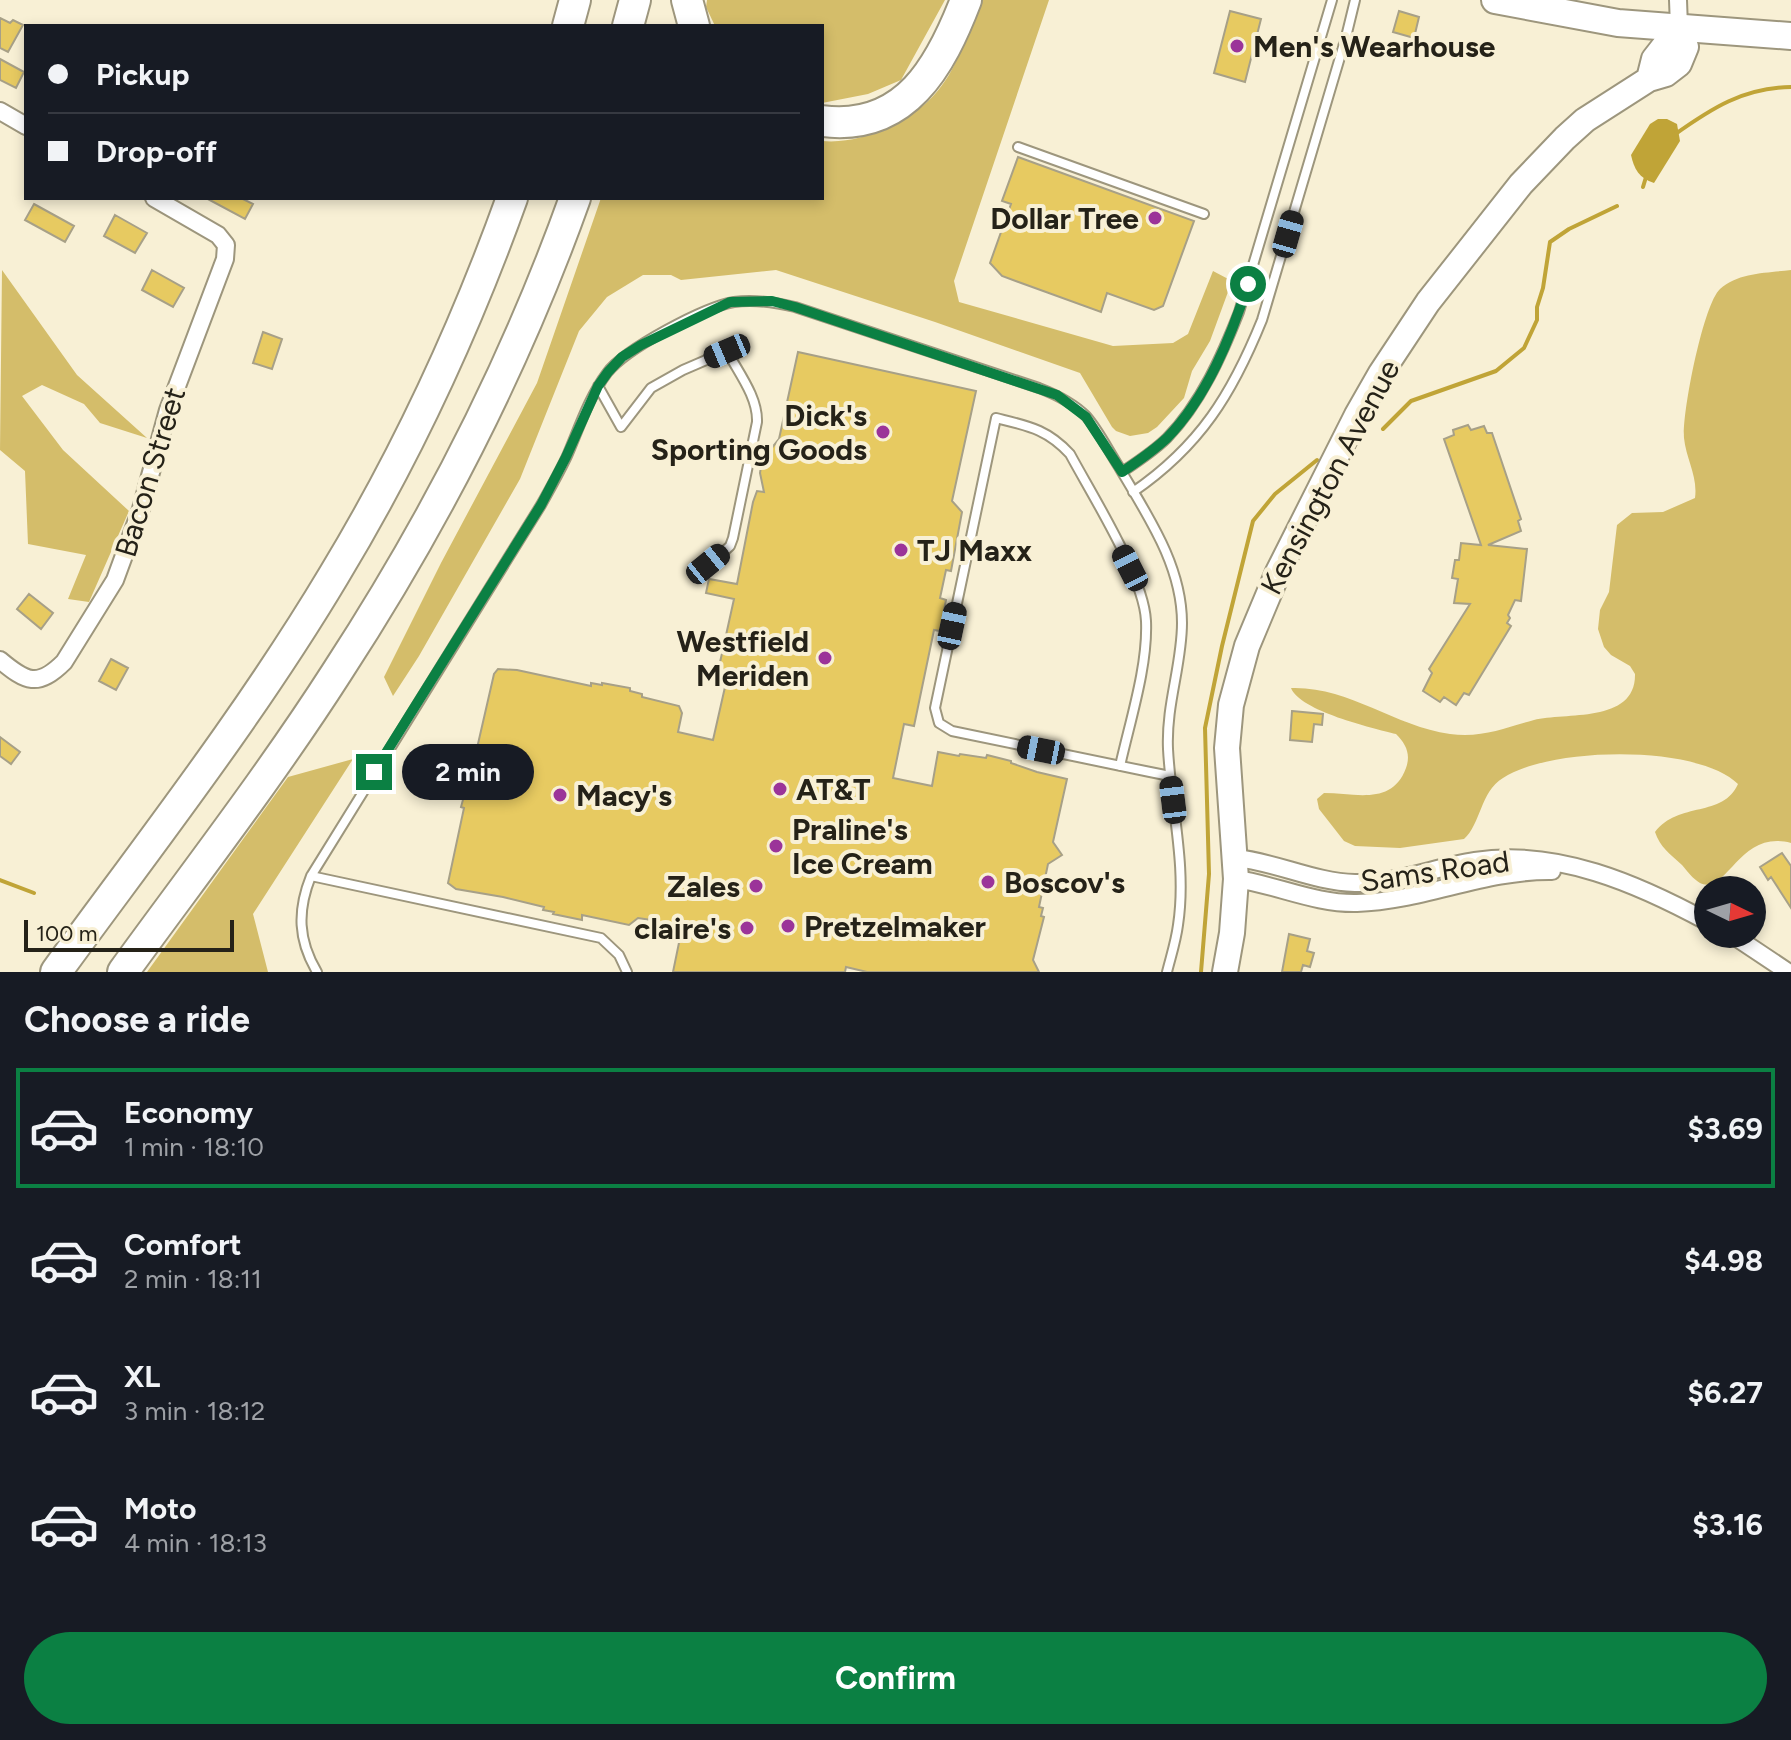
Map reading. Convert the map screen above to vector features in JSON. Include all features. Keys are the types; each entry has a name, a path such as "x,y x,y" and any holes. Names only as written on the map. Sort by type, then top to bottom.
{"highway":[{"path":"569,24 575,0"},
{"path":"629,24 635,0"},
{"path":"687,0 693,24"},
{"path":"824,121 843,122 870,117 913,93 929,77 943,54 966,0"},
{"path":"56,972 230,732 341,564 449,357 511,200"},
{"path":"123,972 322,696 403,564 496,385 574,200"}],"main road":[{"path":"1503,1 1607,21 1791,36"},
{"name":"Kensington Avenue","path":"1225,972 1232,933 1236,869 1227,748 1237,674 1259,612 1357,415 1428,302 1521,184 1585,120 1649,79 1654,59 1679,27"}],"street":[{"path":"1678,0 1679,27"},
{"path":"0,111 24,125"},
{"name":"Bacon Street","path":"0,660 29,680 41,680 64,662 115,580 141,509 172,398 225,259 226,245 218,235 166,201"},
{"name":"Sams Road","path":"1236,869 1262,862 1311,877 1356,883 1382,881 1498,858 1542,861 1588,871 1644,889 1694,915"},
{"path":"1752,948 1788,972"}],"lane":[{"path":"1122,472 1167,437 1199,395 1226,344 1244,296 1332,0"},
{"path":"1133,492 1161,473 1202,432 1219,408 1248,354 1267,306 1355,0"},
{"path":"1018,147 1204,214"},
{"path":"317,972 308,957 300,916 303,895 311,876 541,505 598,386 622,357 711,309 730,302 772,301 1057,395 1086,417 1122,472 1167,554 1180,599 1180,650 1168,717 1180,888 1178,924 1167,972"},
{"path":"598,386 621,427 651,388 727,351 754,401 757,422 733,538 730,546 701,572"},
{"path":"1120,766 1145,652 1146,619 1139,586 1070,454 1057,439 1040,429 996,418 935,708 939,723 952,731 1120,766 1170,776"},
{"path":"311,876 601,938 619,955 627,972"}],"shaded area":[{"path":"707,0 945,0 901,80 868,94 824,103 824,24 714,24 706,7"},
{"path":"979,0 1049,0 954,281 959,302 1113,346 1173,343 1188,334 1213,271 1232,281 1210,341 1192,371 1184,398 1157,427 1148,433 1130,436 1112,427 1080,373 935,322 776,270 681,280 671,275 643,275 607,297 579,331 520,479 393,696 384,677 537,383 600,200 824,200 824,141 848,140 872,134 909,116 938,90 958,59"},
{"path":"1658,119 1677,124 1680,141 1654,183 1638,172 1631,155 1650,124"},
{"path":"2,270 77,375 147,438 100,423 84,404 42,385 22,396 63,450 129,511 89,602 68,599 86,555 28,544 25,471 0,450"},
{"path":"1791,270 1791,843 1773,841 1759,845 1722,876 1694,878 1666,850 1655,832 1676,816 1722,801 1731,795 1738,784 1718,771 1691,762 1623,754 1554,760 1503,778 1490,791 1470,833 1464,839 1400,848 1355,846 1344,841 1319,809 1317,799 1324,793 1371,795 1392,788 1406,768 1407,750 1396,734 1322,711 1297,696 1291,688 1332,693 1429,730 1462,735 1493,732 1534,720 1596,713 1624,701 1632,690 1635,674 1630,666 1604,647 1598,629 1600,610 1609,592 1617,525 1632,513 1663,512 1695,498 1684,425 1695,360 1713,299 1728,283 1754,274"},
{"path":"353,759 253,914 268,972 147,972 288,777"}],"building":[{"name":"Men's Wearhouse","path":"1230,11 1261,19 1245,82 1214,73"},
{"path":"1399,11 1419,17 1414,38 1393,32"},
{"path":"0,18 23,25 8,52 0,48"},
{"path":"0,59 24,72 16,88 0,80"},
{"path":"1018,157 1194,221 1163,306 1154,310 1107,293 1101,312 1002,276 990,263 1011,204 1002,201"},
{"path":"210,200 245,200 253,204 245,219"},
{"path":"34,204 74,226 65,242 25,220"},
{"path":"115,215 147,233 135,253 104,236"},
{"path":"152,270 184,288 173,307 142,290"},
{"path":"263,332 282,339 272,369 253,363"},
{"name":"Westfield Meriden","path":"798,352 976,391 952,501 962,512 951,571 946,570 940,598 946,600 940,631 934,630 914,726 904,724 893,778 932,786 938,752 986,758 987,755 1067,779 1053,842 1062,855 1048,864 1039,907 1043,908 1041,916 1044,917 1033,960 1039,972 867,972 846,967 845,972 673,972 681,933 655,927 651,920 638,918 629,925 582,915 582,920 553,914 543,910 544,907 456,889 448,883 464,808 461,807 464,796 459,795 464,767 469,768 472,757 475,757 494,674 498,669 517,670 591,686 591,683 602,683 630,688 642,697 679,706 682,713 678,732 713,740 725,687 715,685 734,599 706,593 709,579 737,584 753,502 757,491 764,492 760,473 762,460 779,439"},
{"path":"1468,425 1471,430 1484,426 1487,433 1492,433 1521,519 1518,521 1521,531 1488,545 1527,549 1521,601 1515,600 1508,615 1507,623 1511,626 1469,695 1464,693 1456,705 1444,697 1440,702 1423,691 1432,673 1429,669 1470,604 1454,603 1458,579 1452,578 1461,543 1481,545 1444,439 1454,435 1453,430"},
{"path":"29,594 53,613 41,629 17,609"},
{"path":"111,659 128,668 116,690 99,681"},
{"path":"1292,711 1323,714 1322,725 1314,724 1312,742 1290,740"},
{"path":"0,737 20,752 11,764 0,756"},
{"path":"1782,853 1791,866 1791,908 1771,877 1768,880 1760,867"},
{"path":"1289,934 1310,939 1307,951 1314,953 1310,967 1303,965 1301,972 1282,972"}],"waterway":[{"path":"1674,135 1729,101 1758,91 1791,87"},
{"path":"1643,187 1646,177"},
{"path":"1383,429 1411,401 1496,371 1524,348 1537,320 1550,242 1569,229 1617,206"},
{"path":"1201,972 1209,874 1205,728 1222,646 1253,521 1275,494 1317,460"},
{"path":"0,880 34,893"}],"place":[{"name":"Men's Wearhouse","path":"1237,46"},
{"name":"Dollar Tree","path":"1155,218"},
{"name":"Dick's Sporting Goods","path":"883,432"},
{"name":"TJ Maxx","path":"901,550"},
{"name":"Westfield Meriden","path":"825,658"},
{"name":"AT&T","path":"780,789"},
{"name":"Macy's","path":"560,795"},
{"name":"Praline's Ice Cream","path":"776,846"},
{"name":"Boscov's","path":"988,882"},
{"name":"Zales","path":"756,886"},
{"name":"Pretzelmaker","path":"788,926"},
{"name":"claire's","path":"747,928"}],"route":[{"path":"374,772 541,505 598,386 622,357 641,345 730,302 772,301 795,307 1057,395 1086,417 1122,472 1167,437 1199,395 1226,344 1248,284"}]}
